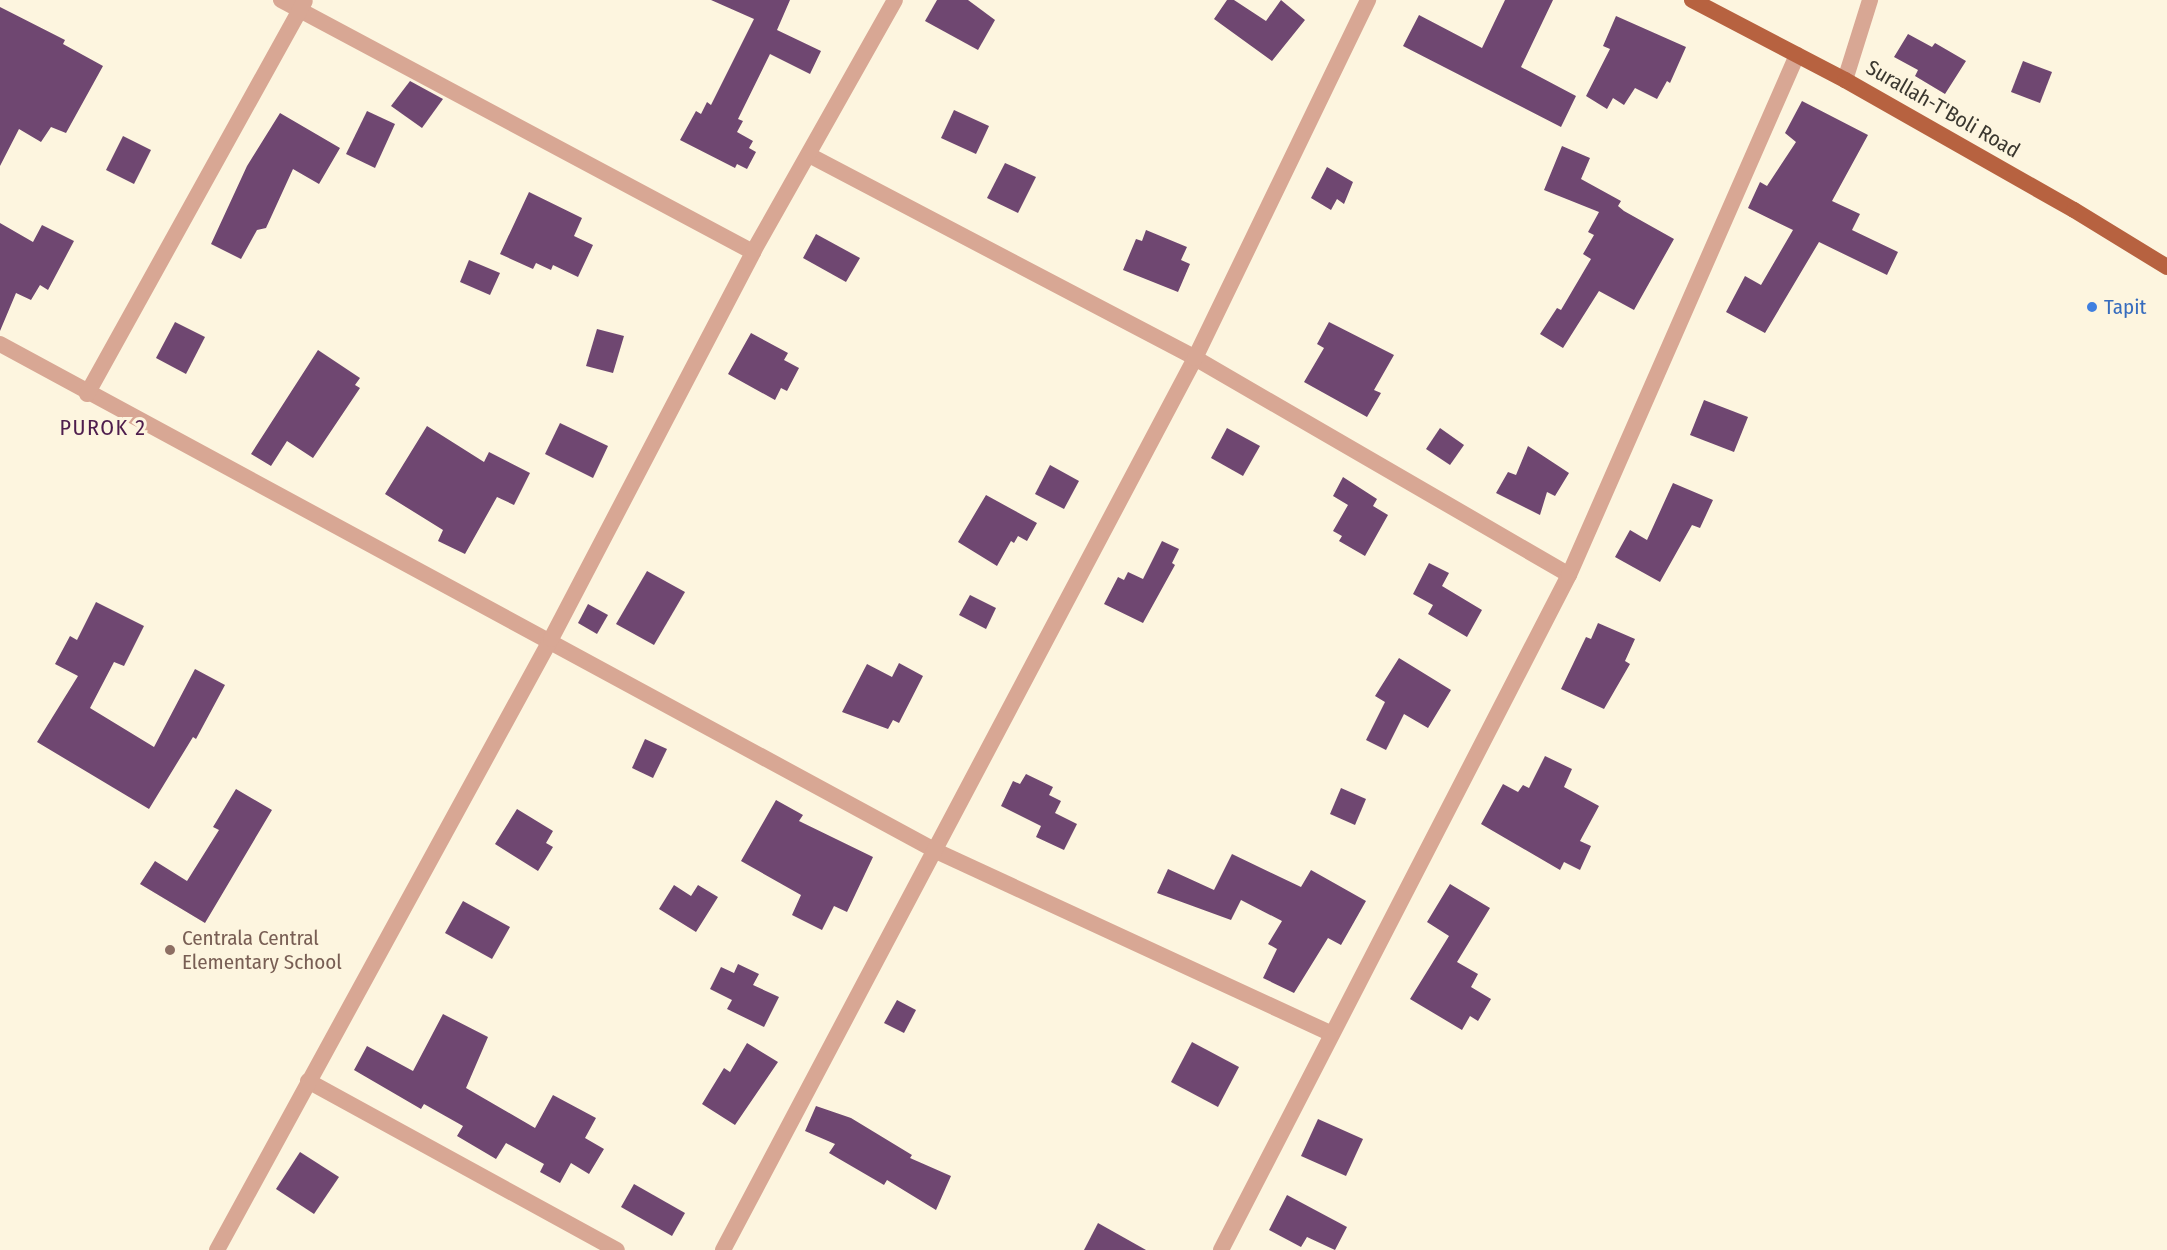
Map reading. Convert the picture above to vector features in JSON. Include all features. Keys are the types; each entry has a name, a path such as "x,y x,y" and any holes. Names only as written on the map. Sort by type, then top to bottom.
{"main road":[{"name":"Surallah-T'Boli Road","path":"1692,0 1845,80 2074,210 2167,267"}],"street":[{"path":"282,0 302,5 753,252"},
{"path":"217,1250 551,639 753,252 895,0"},
{"path":"723,1250 1195,358 1368,0"},
{"path":"1845,80 1870,0"},
{"path":"87,394 302,5"},
{"path":"1221,1250 1569,574 1797,55"},
{"path":"809,155 1195,358 1569,574"},
{"path":"0,344 87,394 551,639 936,851 1332,1034"},
{"path":"308,1081 617,1250"}],"building":[{"path":"711,0 790,0 777,30 821,51 810,74 770,54 738,119 743,121 737,132 753,141 749,148 756,152 747,169 737,164 735,168 680,140 696,111 701,114 707,102 711,105 754,19"},
{"path":"937,0 968,0 995,20 978,50 925,21"},
{"path":"1227,0 1234,0 1266,21 1281,0 1305,20 1272,61 1214,19"},
{"path":"1505,0 1553,0 1521,67 1576,96 1561,127 1403,46 1419,15 1482,48"},
{"path":"0,7 65,40 63,44 103,66 66,133 51,127 41,142 19,129 0,166"},
{"path":"1616,16 1686,47 1670,83 1667,81 1657,99 1635,88 1624,105 1613,98 1607,109 1586,96 1610,49 1603,46"},
{"path":"1908,34 1932,47 1935,43 1966,61 1945,94 1915,76 1918,70 1894,57"},
{"path":"2023,61 2052,72 2040,103 2011,92"},
{"path":"410,81 443,99 422,128 391,106"},
{"path":"1802,101 1868,135 1832,201 1860,214 1852,230 1898,252 1887,275 1819,242 1765,333 1726,312 1745,276 1761,285 1793,230 1748,208 1760,182 1767,186 1796,142 1785,133"},
{"path":"954,110 989,126 976,154 941,138"},
{"path":"367,111 395,124 375,168 346,154"},
{"path":"280,113 340,148 319,184 293,169 266,228 257,230 241,259 211,244 247,166"},
{"path":"123,136 151,150 134,184 106,170"},
{"path":"1562,146 1590,158 1581,179 1621,201 1618,206 1624,211 1674,239 1634,310 1599,291 1563,348 1540,334 1557,308 1561,310 1591,259 1583,254 1594,235 1588,232 1599,212 1544,190"},
{"path":"1005,163 1036,177 1018,213 987,198"},
{"path":"1327,167 1353,182 1344,204 1337,199 1331,210 1311,198"},
{"path":"529,192 582,218 574,236 593,245 578,277 553,265 551,270 536,263 533,269 500,254"},
{"path":"0,223 33,242 42,225 74,241 48,290 40,285 31,300 16,293 0,331"},
{"path":"1146,230 1187,247 1181,260 1190,264 1178,292 1123,270 1136,239 1142,241"},
{"path":"816,234 860,258 846,282 803,258"},
{"path":"469,260 500,273 490,295 460,282"},
{"path":"175,322 205,337 186,374 156,358"},
{"path":"1329,322 1394,355 1374,390 1381,393 1367,417 1304,382 1324,348 1317,344"},
{"path":"597,329 624,336 613,373 586,366"},
{"path":"751,333 788,353 784,360 799,368 787,391 781,388 775,400 728,374"},
{"path":"318,350 360,378 355,385 360,388 313,458 287,441 271,466 251,454"},
{"path":"1704,400 1748,417 1734,452 1690,435"},
{"path":"560,423 608,446 593,478 545,454"},
{"path":"427,426 484,462 489,452 530,473 514,505 497,497 465,554 438,541 443,530 385,494"},
{"path":"1227,428 1260,446 1243,476 1211,458"},
{"path":"1440,428 1464,445 1450,465 1426,449"},
{"path":"1528,446 1569,473 1555,496 1547,492 1540,515 1496,493 1508,472 1516,475"},
{"path":"1050,465 1079,481 1064,509 1035,494"},
{"path":"1343,477 1377,499 1373,506 1388,515 1365,556 1339,541 1342,536 1333,531 1348,505 1333,496"},
{"path":"1673,483 1713,500 1700,528 1692,525 1660,582 1615,557 1630,530 1647,540"},
{"path":"986,495 1037,523 1027,541 1018,536 1014,543 1011,541 997,566 958,542"},
{"path":"1162,541 1179,549 1172,563 1175,565 1143,623 1104,604 1118,577 1124,580 1128,572 1143,579"},
{"path":"1429,563 1449,573 1442,586 1482,610 1467,637 1428,614 1433,605 1413,594"},
{"path":"647,571 685,592 654,645 616,624"},
{"path":"970,595 996,608 986,629 959,615"},
{"path":"96,602 144,626 124,666 114,662 90,708 154,747 195,669 225,685 196,739 193,737 149,809 37,742 78,676 55,664 70,636 77,640"},
{"path":"588,604 608,615 597,634 578,623"},
{"path":"1598,623 1635,639 1625,661 1630,664 1604,709 1561,689 1586,637 1591,639"},
{"path":"1399,658 1451,690 1428,728 1404,714 1386,750 1366,740 1385,702 1375,696"},
{"path":"899,663 923,676 899,723 893,720 888,729 842,712 867,664 892,677"},
{"path":"645,739 667,749 653,778 632,768"},
{"path":"1545,756 1572,769 1564,787 1599,806 1580,841 1591,846 1580,870 1564,862 1560,870 1481,824 1503,784 1518,792 1523,785 1529,788"},
{"path":"1026,774 1053,787 1049,795 1061,801 1055,813 1077,824 1064,850 1036,837 1041,826 1001,806 1013,781 1020,784"},
{"path":"1341,788 1366,799 1355,825 1330,814"},
{"path":"236,789 272,810 205,923 140,884 155,861 187,881 219,830 213,827"},
{"path":"776,800 803,815 799,821 873,857 847,912 834,906 822,930 792,915 801,895 741,861"},
{"path":"517,809 553,831 546,843 553,847 538,871 495,844"},
{"path":"1232,854 1301,887 1311,870 1366,901 1341,945 1328,938 1294,993 1263,978 1277,949 1268,944 1282,921 1241,900 1231,920 1157,893 1168,869 1214,890"},
{"path":"1450,884 1490,908 1457,962 1478,974 1471,987 1491,999 1478,1021 1470,1016 1462,1030 1410,999 1449,936 1427,922"},
{"path":"674,885 691,896 698,885 718,897 696,932 659,909"},
{"path":"463,901 510,927 492,959 445,933"},
{"path":"738,964 759,974 753,985 779,997 764,1027 727,1009 732,1000 710,989 721,967 734,973"},
{"path":"897,1000 916,1010 904,1033 884,1023"},
{"path":"443,1014 488,1037 466,1088 535,1128 553,1095 596,1118 585,1138 604,1149 589,1174 571,1163 560,1183 540,1172 544,1164 506,1143 496,1159 457,1136 463,1126 424,1104 421,1109 354,1070 367,1046 413,1071"},
{"path":"1192,1042 1239,1067 1218,1107 1171,1082"},
{"path":"747,1043 778,1062 735,1125 702,1104 724,1068 730,1072"},
{"path":"816,1106 851,1118 912,1155 910,1158 951,1176 936,1210 887,1180 884,1185 829,1153 835,1144 805,1131"},
{"path":"1318,1119 1363,1139 1346,1176 1301,1156"},
{"path":"300,1152 339,1177 314,1214 276,1189"},
{"path":"634,1184 685,1213 672,1236 621,1207"},
{"path":"1287,1195 1347,1227 1335,1250 1307,1237 1301,1247 1269,1230"},
{"path":"1098,1223 1146,1250 1084,1250"}],"place":[{"name":"Tapit","path":"2092,307"},
{"name":"Centrala Central Elementary School","path":"170,950"}],"district":[{"name":"PUROK 2","path":"103,428"}]}
